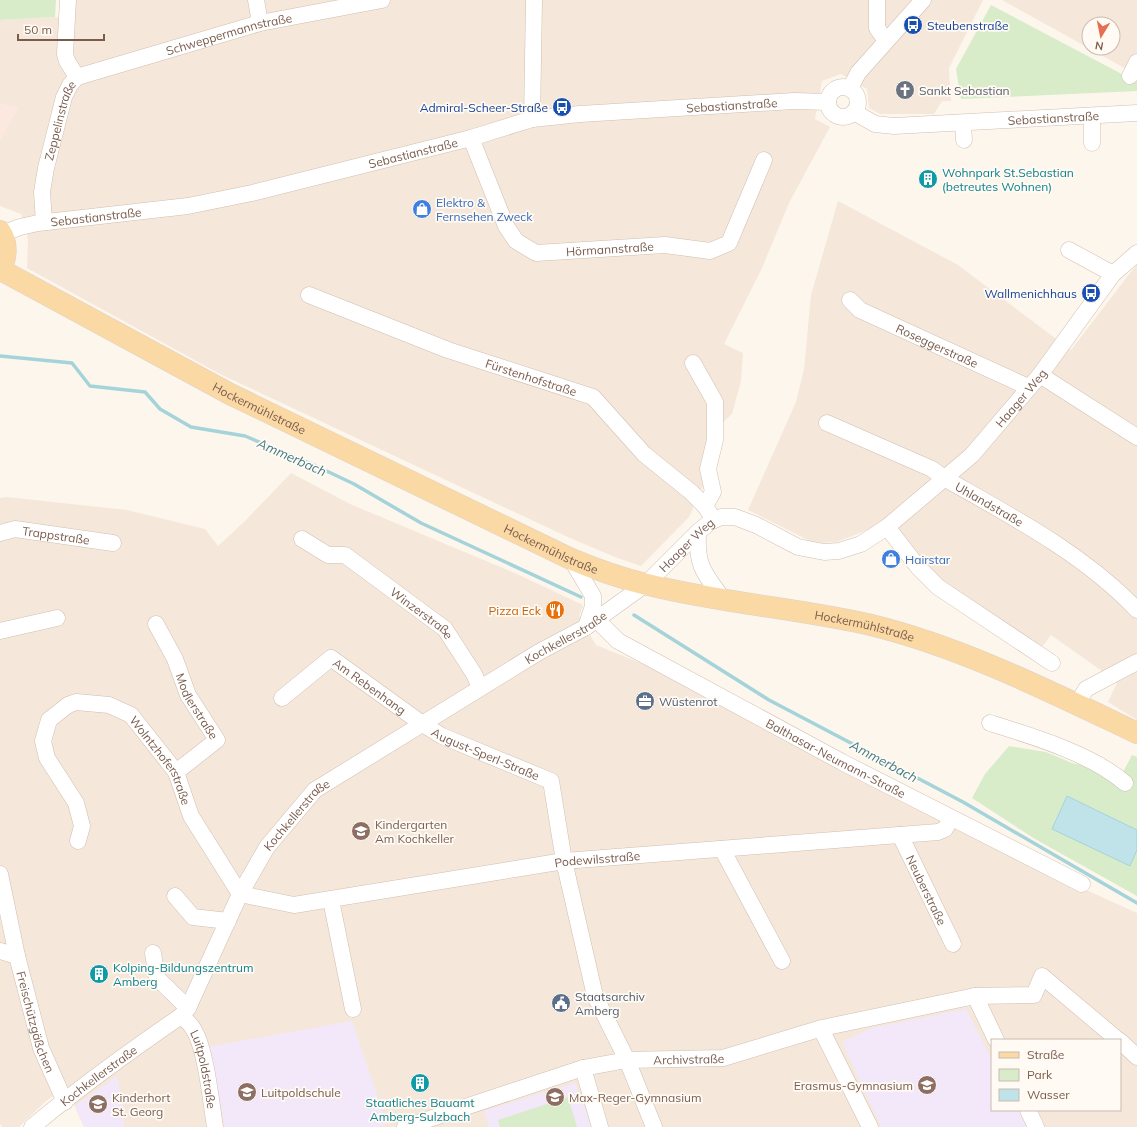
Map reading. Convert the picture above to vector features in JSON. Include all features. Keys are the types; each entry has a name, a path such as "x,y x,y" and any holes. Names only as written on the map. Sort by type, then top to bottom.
{"main road":[{"path":"0,270 5,259 6,246 1,232"},
{"name":"Hockermühlstraße","path":"0,270 230,394 571,559 600,571 646,584 723,599 843,619 917,637 1077,704 1137,733"}],"street":[{"name":"Zeppelinstraße","path":"44,222 42,192 46,168 64,96 70,85 77,77 67,61 65,54 68,0"},
{"path":"256,0 260,23"},
{"name":"Schweppermannstraße","path":"77,77 260,23 382,0"},
{"path":"532,119 534,0"},
{"path":"877,0 877,28 886,41"},
{"path":"850,89 858,73 923,0"},
{"path":"844,87 850,89 857,98 858,103 854,112 847,117 838,116 831,111 828,102 830,95 836,89 844,87"},
{"name":"Sebastianstraße","path":"1,232 44,222 188,206 245,194 471,138 532,119 580,114 794,101 828,102"},
{"name":"Sebastianstraße","path":"854,112 875,124 894,126 1137,113"},
{"path":"1092,116 1092,143"},
{"path":"963,123 964,140"},
{"name":"Hörmannstraße","path":"471,138 506,226 516,241 536,254 665,245 710,251 729,243 764,160"},
{"path":"1069,250 1113,274"},
{"name":"Haager Weg","path":"646,584 698,532 714,520 721,517 735,517 756,525 798,546 824,552 838,552 860,544 887,527 972,455 1040,374 1113,274 1137,253"},
{"name":"Fürstenhofstraße","path":"308,295 448,350 593,397 644,454 691,492 705,506 714,520"},
{"name":"Roseggerstraße","path":"850,300 860,310 1028,387"},
{"path":"693,363 715,402 715,440 708,469 713,492 705,506"},
{"path":"1040,374 1137,437"},
{"name":"Uhlandstraße","path":"827,423 932,469 944,478 1033,528 1117,589 1137,610"},
{"path":"887,527 918,567 938,587 1052,663"},
{"name":"Trappstraße","path":"0,533 15,529 113,543"},
{"path":"698,532 697,550 701,568 723,599"},
{"name":"Winzerstraße","path":"302,539 328,555 345,555 445,629 474,674 480,687"},
{"path":"571,559 593,596 592,623"},
{"name":"Kochkellerstraße","path":"32,1127 65,1102 100,1072 185,1012 240,894 267,848 315,790 480,687 592,623 646,584"},
{"path":"0,631 57,618"},
{"name":"Balthasar-Neumann-Straße","path":"592,623 618,641 842,762 951,819 1082,884"},
{"name":"Modlerstraße","path":"156,624 175,659 188,695 217,740 176,772"},
{"name":"Am Rebenhang","path":"282,698 331,658 421,723"},
{"path":"1077,704 1086,689 1137,662"},
{"name":"Wolntzhoferstraße","path":"78,841 82,826 76,803 47,758 44,740 49,720 68,705 76,702 109,705 131,715 176,772 191,816 240,894"},
{"name":"August-Sperl-Straße","path":"421,723 442,736 551,781 564,861"},
{"path":"990,723 1038,738 1111,771 1126,784"},
{"name":"Podewilsstraße","path":"240,894 294,905 564,861 938,832 945,829 951,819"},
{"name":"Neuberstraße","path":"900,835 953,944"},
{"path":"722,849 782,961"},
{"path":"564,861 595,996 627,1060 654,1127"},
{"path":"0,874 17,956"},
{"path":"175,896 193,917 228,921"},
{"path":"331,900 353,1009"},
{"name":"Freischützgäßchen","path":"0,951 17,956 40,1048 65,1102"},
{"name":"Luitpoldstraße","path":"153,953 157,978 185,1012 198,1038 216,1127"},
{"name":"Archivstraße","path":"405,1127 583,1068 627,1060 723,1058 821,1029 975,996 1034,995 1042,976 1117,1039"},
{"path":"975,996 996,1039"},
{"path":"821,1029 870,1127"},
{"path":"1121,1043 1137,1057"},
{"path":"583,1068 600,1127"},
{"path":"1028,1111 1036,1127"}],"shaded area":[{"path":"73,0 983,0 949,68 951,101 942,101 934,114 880,114 869,108 867,89 841,74 822,81 815,119 830,127 789,203 762,268 724,344 743,353 741,381 732,414 709,435 703,486 689,517 641,566 570,538 220,374 27,268 28,239 21,214 0,206 0,139 18,108 0,104 0,20 55,17 72,20"},
{"path":"1002,0 1137,0 1137,75 1103,56 1121,56 1121,16 1081,16 1081,44"},
{"path":"0,104 18,108 0,139"},
{"path":"838,201 958,265 1071,350 1137,264 1137,720 1108,702 1117,683 1051,635 1042,647 943,584 886,517 870,529 837,542 814,543 748,510 796,402 804,369 811,295"},
{"path":"291,473 350,504 517,574 583,605 579,616 596,645 648,666 1005,853 1137,913 1137,1127 84,1127 66,1087 46,1101 19,1127 2,1127 0,1124 0,498 7,497 127,510 205,529 218,546 246,520"},
{"name":"Erasmus-Gymnasium","path":"966,1009 991,1058 991,1111 1018,1111 1026,1127 881,1127 842,1042 872,1028"},
{"path":"352,1021 387,1124 376,1127 225,1127 208,1047"},
{"path":"117,1076 123,1106 124,1127 84,1127 75,1106"},
{"name":"Max-Reger-Gymnasium","path":"575,1083 592,1127 489,1127 484,1111"}],"green space":[{"path":"0,0 56,0 55,17 0,20"},
{"path":"991,5 1081,52 1081,56 1088,56 1137,82 1137,91 961,99 956,69"},
{"path":"1009,746 1046,752 1072,763 1122,774 1132,755 1137,757 1137,896 1035,839 972,798 985,774"},
{"path":"568,1097 577,1127 500,1127 498,1120"}],"water":[{"path":"1067,796 1137,830 1137,850 1130,866 1052,829"}],"waterway":[{"name":"Ammerbach","path":"0,356 72,363 90,386 145,392 160,409 191,427 245,436 314,465 354,484 421,523 581,597"},
{"name":"Ammerbach","path":"634,615 769,700 963,802 1137,903"}],"place":[{"name":"Steubenstraße","path":"913,25"},
{"name":"Sankt Sebastian","path":"905,90"},
{"name":"Admiral-Scheer-Straße","path":"562,107"},
{"name":"Wohnpark St.Sebastian (betreutes Wohnen)","path":"928,179"},
{"name":"Elektro & Fernsehen Zweck","path":"422,209"},
{"name":"Wallmenichhaus","path":"1091,293"},
{"name":"Hairstar","path":"891,559"},
{"name":"Pizza Eck","path":"555,610"},
{"name":"Wüstenrot","path":"645,701"},
{"name":"Kindergarten Am Kochkeller","path":"361,831"},
{"name":"Kolping-Bildungszentrum Amberg","path":"99,974"},
{"name":"Staatsarchiv Amberg","path":"561,1003"},
{"name":"Staatliches Bauamt Amberg-Sulzbach","path":"420,1083"},
{"name":"Erasmus-Gymnasium","path":"927,1085"},
{"name":"Luitpoldschule","path":"247,1092"},
{"name":"Max-Reger-Gymnasium","path":"555,1097"},
{"name":"Kinderhort St. Georg","path":"98,1104"}]}
